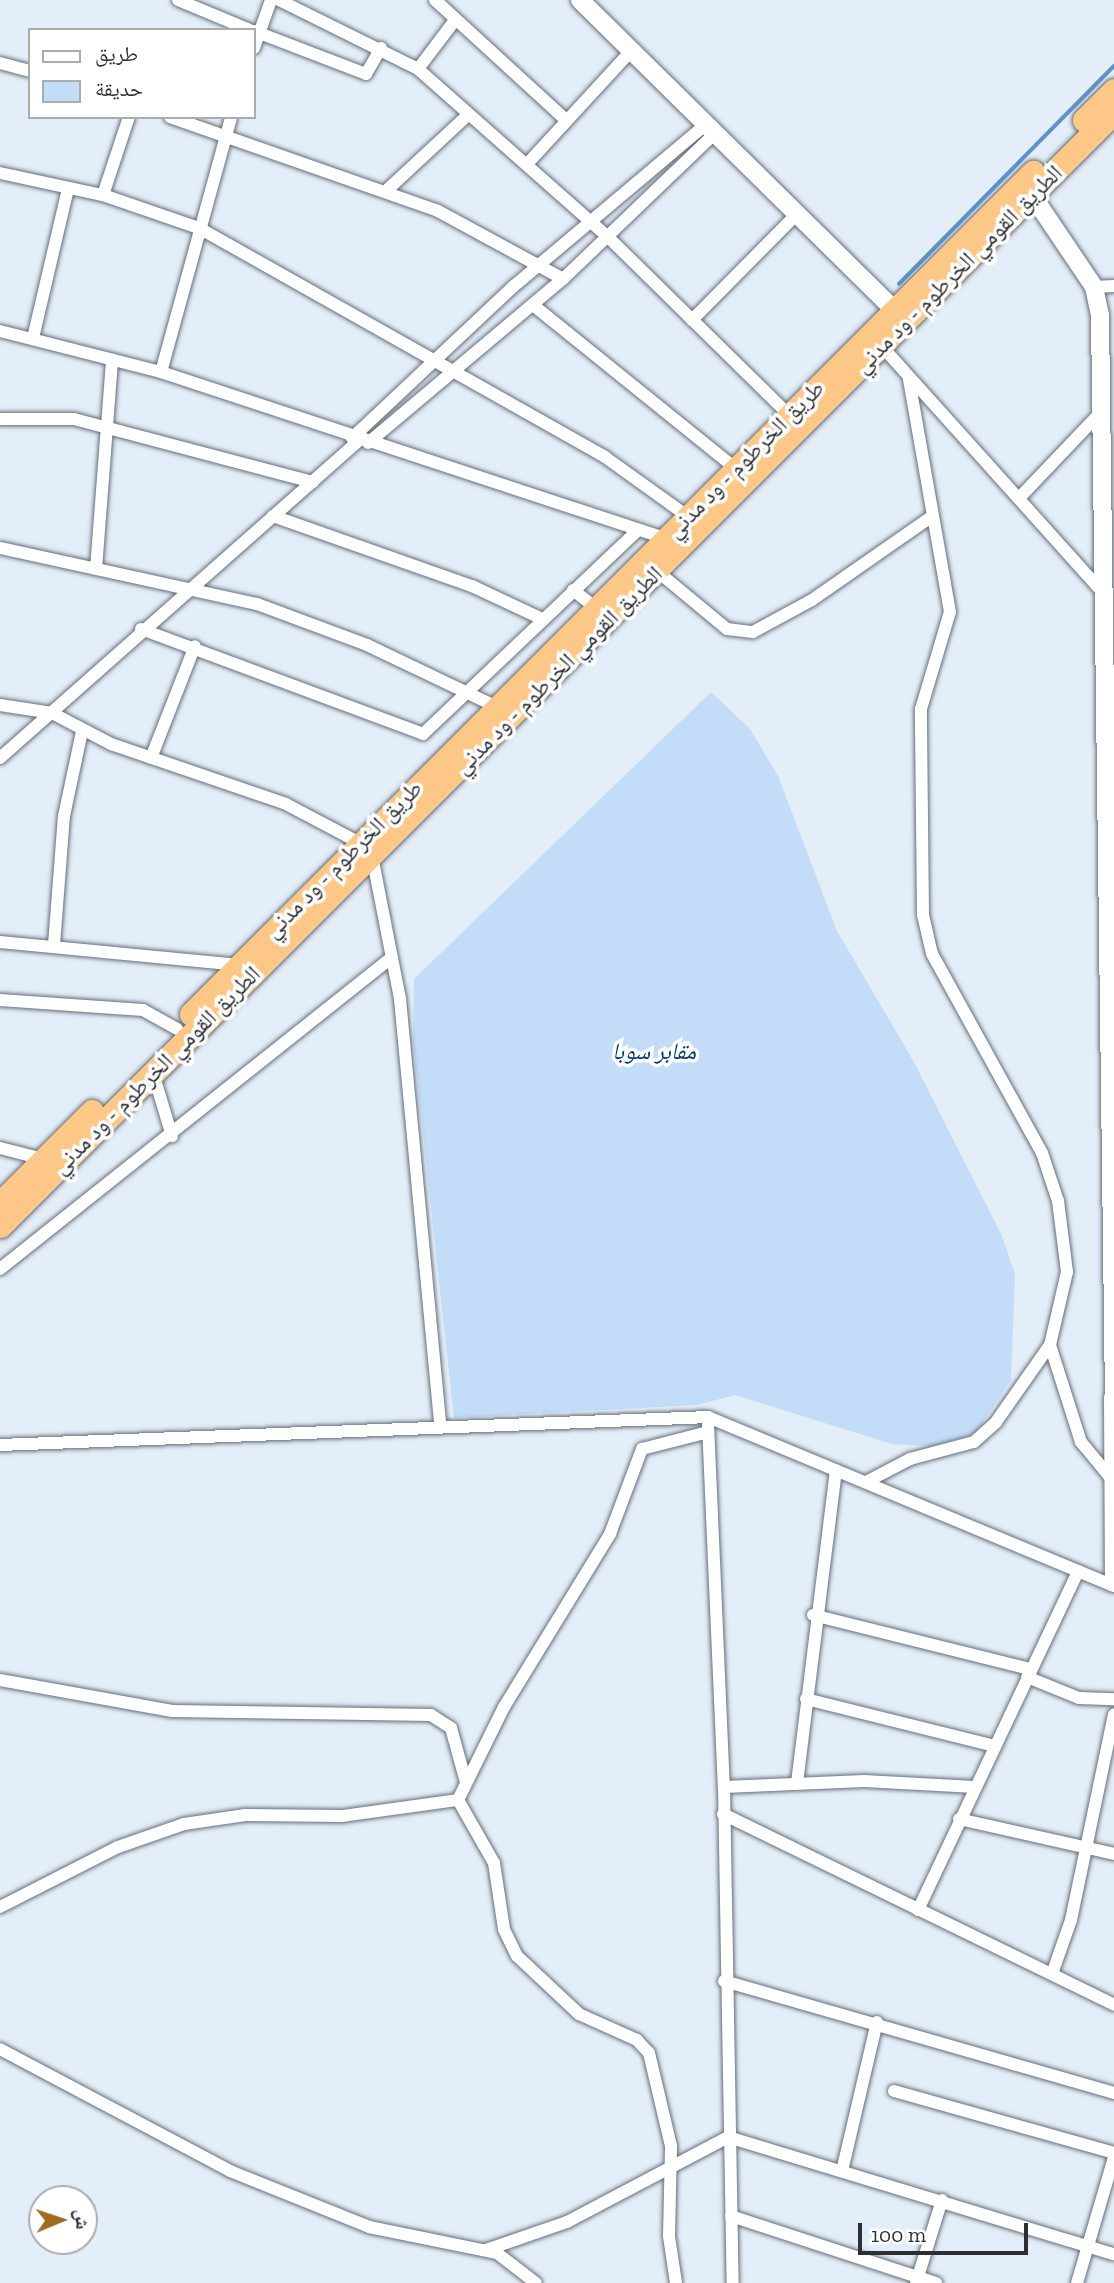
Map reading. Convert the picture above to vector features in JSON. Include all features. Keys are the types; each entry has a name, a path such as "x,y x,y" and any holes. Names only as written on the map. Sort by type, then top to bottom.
{"highway":[{"name":"الطريق القومي الخرطوم - ود مدني","path":"902,316 1114,90"},
{"name":"الطريق القومي الخرطوم - ود مدني","path":"0,1226 153,1073 366,850 657,571 877,340 1032,195 1114,112"},
{"name":"طريق الخرطوم - ود مدني","path":"0,1203 177,1029 237,965 366,850 495,706 664,538 789,415 877,340"}],"street":[{"path":"178,0 244,28"},
{"path":"256,28 271,0"},
{"path":"279,0 381,48 418,69 528,163 608,237 789,415"},
{"path":"435,0 566,120"},
{"path":"580,0 709,131 902,316"},
{"path":"418,69 455,20"},
{"path":"256,33 366,74 381,48"},
{"path":"528,163 631,51"},
{"path":"0,63 28,70"},
{"path":"386,191 469,114"},
{"path":"103,195 127,119"},
{"path":"176,119 386,191 562,279"},
{"path":"161,372 230,119"},
{"path":"360,440 434,359 591,222 709,131"},
{"path":"0,758 141,629 360,440 452,372 533,305 608,237 709,131"},
{"path":"0,173 103,195 199,228 605,457 687,516"},
{"path":"33,338 68,189"},
{"path":"0,1445 708,1416 1112,1586 1106,785 1109,520 1105,408 1094,287 1032,195"},
{"path":"692,320 796,215"},
{"path":"1094,287 1114,286"},
{"path":"533,305 736,469"},
{"path":"0,331 161,372 360,440 664,538"},
{"path":"877,340 909,379 1022,495 1108,598"},
{"path":"96,569 112,360"},
{"path":"866,1482 910,1459 974,1442 1031,1378 1050,1345 1067,1272 1058,1201 1042,1153 932,954 923,915 921,709 950,626 909,379"},
{"path":"1022,495 1105,408"},
{"path":"0,419 37,415 105,425 313,482"},
{"path":"273,516 472,586 541,618"},
{"path":"657,571 727,629 752,632 812,600 931,517"},
{"path":"141,629 195,646 423,734 465,689 637,531"},
{"path":"0,548 190,586 313,623 465,689 495,706"},
{"path":"573,590 595,607"},
{"path":"151,758 195,646"},
{"path":"0,705 52,713 82,731 151,758 286,804 366,850 388,960 400,999 440,1425"},
{"path":"54,945 64,816 82,731"},
{"path":"1106,785 1114,807"},
{"path":"0,942 54,945 237,965"},
{"path":"0,1269 95,1188 172,1136 388,960"},
{"path":"0,1000 143,1010 177,1029"},
{"path":"153,1073 172,1136"},
{"path":"0,1149 43,1159"},
{"path":"1050,1345 1081,1442 1112,1477"},
{"path":"708,1416 723,1787 724,1981 733,2283"},
{"path":"677,2283 669,2236 673,2170 649,2053 637,2040 579,2014 517,1956 504,1929 494,1863 458,1800 465,1779 610,1534 642,1449 708,1432"},
{"path":"797,1783 813,1615 835,1470"},
{"path":"918,1909 1078,1571"},
{"path":"813,1615 1029,1673 1079,1698 1114,1699"},
{"path":"0,1680 172,1711 431,1715 451,1728 465,1779"},
{"path":"806,1699 995,1746"},
{"path":"1052,1974 1070,1927 1082,1848 1114,1714"},
{"path":"723,1787 797,1783 975,1787"},
{"path":"0,1907 118,1847 184,1824 245,1815 342,1816 458,1800"},
{"path":"723,1814 1114,2005"},
{"path":"959,1819 1114,1854"},
{"path":"724,1981 877,2022 1114,2093"},
{"path":"842,2171 877,2022"},
{"path":"0,2049 230,2171 369,2227 486,2250 536,2283"},
{"path":"894,2091 1114,2155 1077,2283"},
{"path":"486,2250 567,2222 673,2170 728,2137 1114,2254"},
{"path":"916,2280 942,2200"},
{"path":"731,2216 916,2280 936,2283"}],"green space":[{"name":"مقابر سوبا","path":"711,692 750,729 778,776 837,931 914,1062 1002,1236 1015,1274 1011,1380 977,1431 948,1447 892,1444 735,1395 697,1405 454,1418 413,1042 414,979"}],"waterway":[{"path":"899,284 1114,66"}]}
